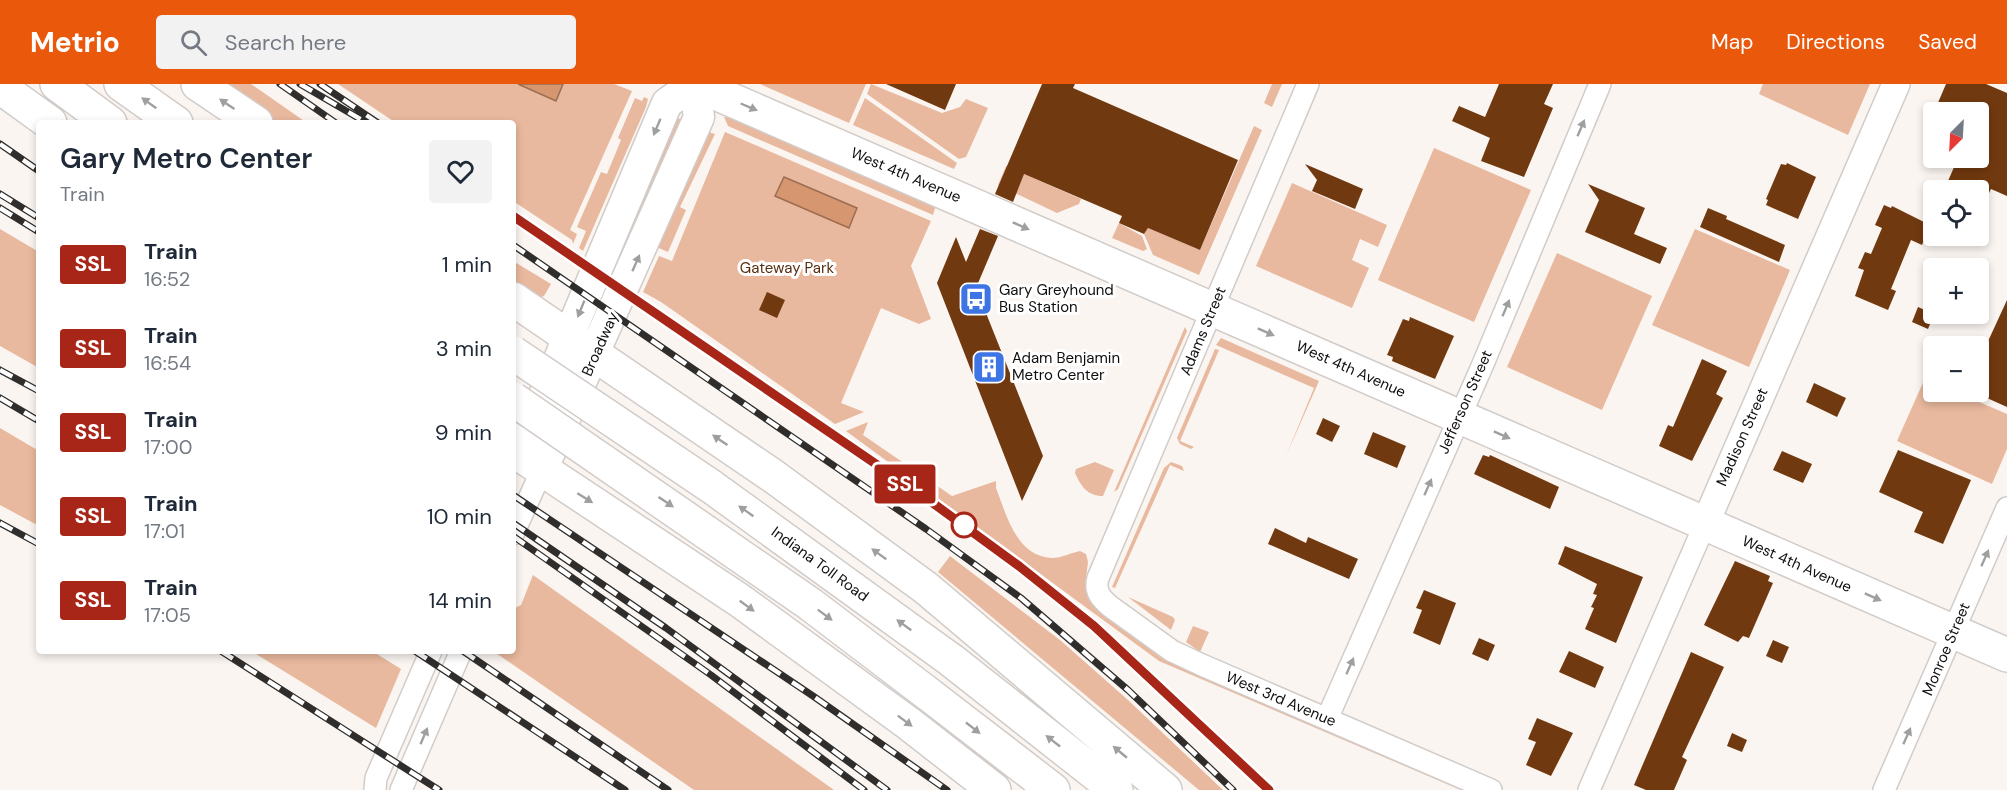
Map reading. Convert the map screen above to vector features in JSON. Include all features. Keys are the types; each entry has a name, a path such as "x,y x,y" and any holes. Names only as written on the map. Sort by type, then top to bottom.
{"main road":[{"path":"57,84 106,120"},
{"path":"122,84 172,120"},
{"path":"198,84 252,120"},
{"name":"West 4th Avenue","path":"694,84 2007,656"},
{"name":"Broadway","path":"522,460 583,346 699,117 694,84"},
{"path":"0,87 46,120"},
{"path":"516,301 773,476 926,588 1165,790"},
{"name":"Indiana Toll Road","path":"516,355 712,487 951,660 1116,790"},
{"path":"516,401 792,591 1053,790"},
{"path":"522,460 739,600 908,723 994,790"}],"street":[{"name":"Adams Street","path":"1098,578 1308,84"},
{"name":"Jefferson Street","path":"1327,719 1600,84"},
{"name":"Madison Street","path":"1589,790 1896,84"},
{"name":"Broadway","path":"516,509 522,460"},
{"name":"Monroe Street","path":"1884,790 2007,508"},
{"name":"West 3rd Avenue","path":"1098,578 1097,588 1103,601 1173,651 1491,790"},
{"path":"375,790 376,778 430,654"},
{"path":"400,790 460,654"}],"green space":[{"path":"213,84 251,84 303,120 264,120"},
{"path":"338,84 614,84 632,91 570,230 577,234 573,244 572,240 516,203 516,120 392,120"},
{"path":"760,84 866,84 849,123"},
{"path":"871,84 942,113 960,107 966,99 988,108 966,157 959,159 867,94"},
{"path":"1272,84 1282,84 1272,107 1264,103"},
{"path":"1763,84 1870,84 1848,135 1759,94"},
{"path":"644,97 648,99 646,107 583,251 579,248 586,231 577,227 601,172 607,174 621,140 618,138 635,98 642,101"},
{"path":"865,98 957,163 954,169 853,125"},
{"path":"675,117 685,121 628,248 634,212"},
{"path":"724,117 733,118 932,204 935,208 933,215 728,126"},
{"path":"708,125 712,126 709,132 715,134 680,207 686,210 668,252 654,246"},
{"path":"1254,126 1262,130 1199,275 1153,255 1144,234 1148,228 1200,250"},
{"name":"Gateway Park","path":"725,132 931,221 911,266 931,319 919,324 881,308 841,403 864,412 835,424 661,302 643,292 659,256 672,261"},
{"path":"1434,148 1531,190 1474,322 1378,280"},
{"path":"1006,166 1081,199 1079,204 1057,213 998,185"},
{"path":"1292,183 1387,225 1378,247 1360,239 1352,260 1369,268 1352,308 1256,266"},
{"path":"1119,223 1142,236 1147,249 1143,251 1112,238"},
{"path":"0,229 36,250 36,366 0,346"},
{"path":"1695,229 1790,270 1749,367 1652,325"},
{"path":"1557,253 1652,296 1602,410 1507,367"},
{"path":"516,263 551,284 544,296 534,300 516,291"},
{"path":"1185,327 1187,331 1118,489 1114,492"},
{"path":"1221,338 1319,381 1286,456 1314,388 1216,345"},
{"path":"1215,349 1219,350 1180,441 1194,447 1191,449 1180,444 1177,438"},
{"path":"1923,382 1923,402 1979,402 2007,414 2007,449 1992,484 1897,441"},
{"path":"868,422 863,435 952,496 996,481 996,488 1009,522 1021,542 1040,556 1052,558 1080,551 1086,554 1088,562 1085,586 1091,602 1160,657 1461,786 1461,790 1159,661 846,431"},
{"path":"0,428 36,449 36,524 0,505"},
{"path":"1095,462 1114,470 1103,496 1097,496 1085,489 1075,473 1076,469"},
{"path":"1171,462 1182,466 1184,471 1170,465 1115,588 1112,587 1164,468"},
{"path":"950,556 1060,640 1128,700 1223,790 1199,790 938,572"},
{"path":"533,575 834,790 694,790 497,654 516,654 516,608 521,605"},
{"path":"1128,597 1173,617 1175,620 1171,630"},
{"path":"1193,626 1209,632 1200,652 1186,642"},
{"path":"256,654 377,654 401,669 376,728"}],"shaded area":[{"path":"518,84 563,84 556,101"},
{"path":"784,177 857,208 849,228 775,196"}],"building":[{"path":"886,84 956,84 945,110"},
{"path":"1042,84 1075,84 1073,88 1238,160 1200,250 1148,228 1144,234 1119,223 1122,216 1024,174 1013,202 995,194"},
{"path":"1499,84 1553,84 1544,104 1553,108 1524,177 1481,161 1490,138 1452,121 1459,106 1485,117"},
{"path":"1946,84 1986,84 2007,93 2007,196 1991,189 1989,193 1989,180 1948,180 1954,168 1989,168 1989,102 1938,102"},
{"path":"1787,163 1816,177 1798,219 1766,205 1768,200 1766,199 1781,164 1786,165"},
{"path":"1305,164 1363,189 1355,209 1312,191 1317,180"},
{"path":"1588,184 1645,208 1634,234 1667,248 1660,264 1585,232 1599,200"},
{"path":"1884,205 1891,208 1892,206 1923,222 1923,242 1922,245 1911,240 1891,289 1896,291 1888,310 1855,296 1864,270 1858,268 1865,252 1871,254 1882,228 1875,225"},
{"path":"1708,208 1727,216 1726,219 1785,245 1779,262 1700,227"},
{"name":"Adam Benjamin Metro Center","path":"980,229 998,236 976,288 1043,456 1022,501 937,283 956,237 966,262"},
{"path":"767,292 785,300 777,318 759,310"},
{"path":"2007,300 2007,407 1989,399 1989,339"},
{"path":"1918,307 1923,309 1923,324 1930,324 1928,329 1912,322"},
{"path":"1410,317 1454,336 1435,379 1392,361 1393,357 1387,355 1403,319 1409,321"},
{"path":"1702,359 1727,371 1716,394 1723,398 1692,461 1659,446 1668,425 1673,427"},
{"path":"1814,383 1846,398 1837,417 1806,402"},
{"path":"1323,418 1340,426 1332,442 1316,434"},
{"path":"1373,432 1406,446 1397,468 1364,454"},
{"path":"1898,450 1971,480 1943,544 1914,532 1923,512 1879,492"},
{"path":"1782,451 1812,464 1803,483 1773,470"},
{"path":"1483,455 1489,457 1490,455 1559,487 1550,509 1474,474"},
{"path":"1275,528 1306,543 1308,537 1358,559 1349,579 1268,544"},
{"path":"1565,546 1643,577 1616,643 1585,629 1594,608 1591,607 1597,595 1593,594 1597,584 1558,564"},
{"path":"1735,561 1770,576 1768,581 1773,583 1749,638 1743,636 1738,642 1704,625"},
{"path":"1424,590 1456,603 1440,645 1413,633 1422,610 1416,608"},
{"path":"1479,638 1495,645 1488,661 1472,654"},
{"path":"1773,640 1789,647 1782,663 1766,656"},
{"path":"1569,651 1604,667 1595,688 1559,672"},
{"path":"1691,652 1724,667 1682,757 1687,760 1674,790 1646,790 1634,785"},
{"path":"1537,718 1573,733 1551,776 1526,765 1536,742 1528,739"},
{"path":"1732,733 1747,740 1742,752 1727,746"}],"railway":[{"path":"280,84 332,120"},
{"path":"300,84 362,120"},
{"path":"320,84 374,120"},
{"path":"0,144 36,169"},
{"path":"0,194 36,216"},
{"path":"0,208 36,230"},
{"path":"516,218 930,501 1019,566 1094,626 1269,790"},
{"path":"516,247 926,529 1021,598 1128,690 1233,790"},
{"path":"0,370 36,389"},
{"path":"0,398 36,419"},
{"path":"516,497 813,696 947,790"},
{"path":"0,523 36,542"},
{"path":"516,525 666,628 887,790"},
{"path":"516,538 711,675 864,790"},
{"path":"226,654 439,790"},
{"path":"420,654 625,790"},
{"path":"467,654 668,790"}],"train":[{"name":"SSL","path":"516,218 930,501 1060,597 1269,790"}],"place":[{"name":"Gary Greyhound Bus Station","path":"976,299"},
{"name":"Adam Benjamin Metro Center","path":"989,367"}]}
